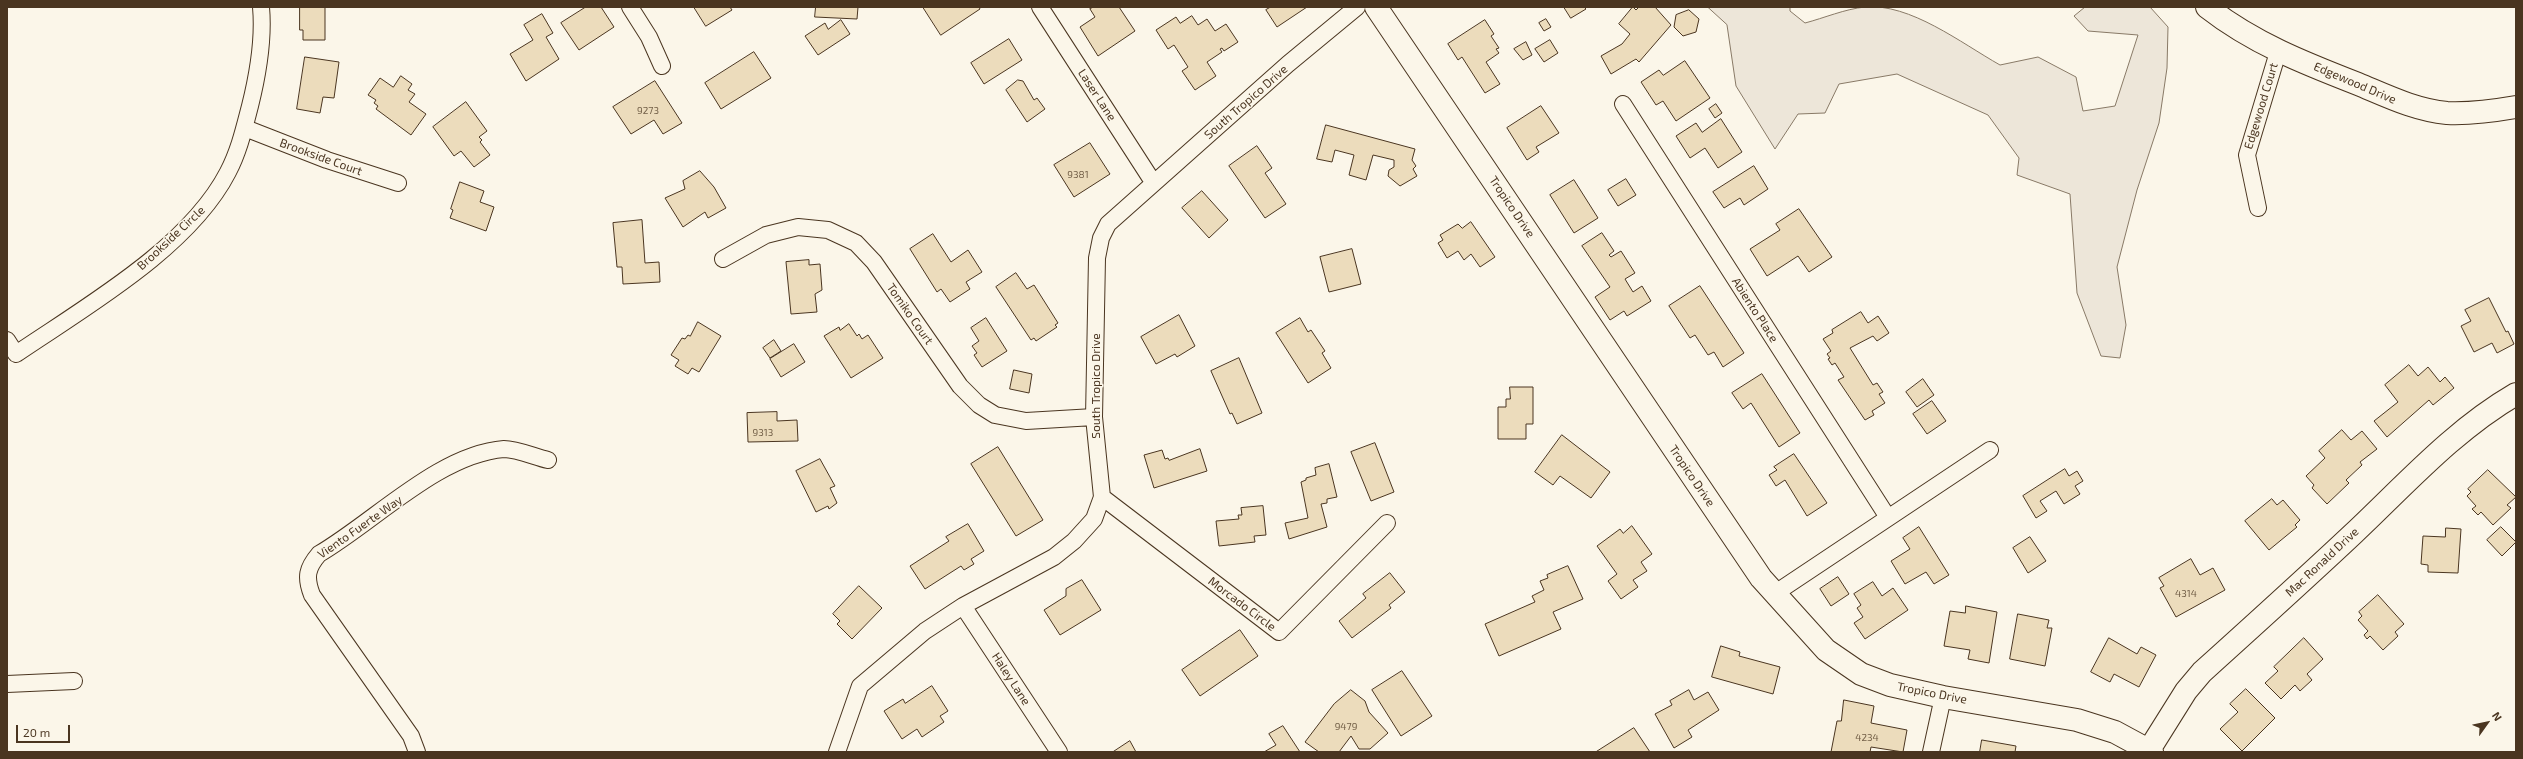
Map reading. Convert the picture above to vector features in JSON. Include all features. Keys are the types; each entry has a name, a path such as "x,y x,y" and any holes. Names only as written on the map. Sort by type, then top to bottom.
{"street":[{"name":"Brookside Circle","path":"7,340 16,354 134,273 201,212 228,173 245,128 260,60 260,7"},
{"path":"630,7 649,37 662,66"},
{"name":"Laser Lane","path":"1040,7 1153,182"},
{"name":"South Tropico Drive","path":"838,752 860,686 925,631 963,606 1054,557 1074,541 1094,519 1102,496 1094,417 1097,258 1101,238 1108,224 1153,182 1357,7"},
{"name":"Tropico Drive","path":"1376,7 1761,578 1826,650 1861,674 1890,685 1943,697 2078,720 2115,732 2151,751"},
{"name":"Edgewood Drive","path":"2207,7 2240,32 2278,52 2394,100 2425,110 2467,113 2516,107"},
{"name":"Edgewood Court","path":"2258,208 2247,155 2278,52"},
{"name":"Abiento Place","path":"1623,104 1887,516"},
{"name":"Brookside Court","path":"245,128 327,160 398,183"},
{"name":"Tomiko Court","path":"723,259 766,235 798,227 828,230 856,243 874,262 960,386 979,405 995,415 1026,421 1094,417"},
{"name":"Mac Ronald Drive","path":"2151,751 2186,691 2202,672 2353,534 2450,440 2494,406 2516,394"},
{"name":"Viento Fuerte Way","path":"417,752 411,736 312,595 307,582 311,564 319,554 432,476 469,456 505,449 548,460"},
{"path":"1774,594 1887,516 1990,450"},
{"name":"Morcado Circle","path":"1102,496 1279,632 1387,523"},
{"name":"Haley Lane","path":"963,606 1059,752"},
{"path":"7,684 74,681"},
{"path":"1931,752 1943,697"}],"shaded area":[{"path":"1708,7 1790,7 1790,11 1805,23 1857,8 1882,7 1900,11 1935,26 2000,65 2038,57 2076,77 2083,111 2115,106 2138,35 2088,31 2074,16 2085,7 2150,7 2168,27 2167,68 2159,123 2137,190 2117,267 2126,325 2120,358 2101,356 2077,293 2070,194 2017,175 2019,158 1988,115 1897,74 1839,84 1825,113 1798,114 1775,149 1736,86 1727,25"}],"building":[{"path":"300,7 325,7 325,40 303,40 303,30 300,30"},
{"path":"586,7 601,7 614,27 579,50 561,23"},
{"path":"694,7 730,7 732,10 706,26"},
{"path":"816,7 858,7 857,19 815,17"},
{"path":"923,7 979,7 980,9 941,35"},
{"path":"1094,7 1119,7 1135,31 1098,56 1080,27 1095,17 1090,9"},
{"path":"1271,7 1307,7 1277,27 1266,10"},
{"path":"1564,7 1584,7 1586,9 1571,18"},
{"path":"1633,7 1636,10 1639,7 1655,7 1671,25 1639,62 1636,59 1611,74 1601,56 1622,44 1630,34 1619,24"},
{"path":"1689,10 1699,19 1696,32 1683,36 1674,27 1676,15"},
{"path":"542,14 553,33 546,37 559,59 526,81 510,54 533,40 524,25"},
{"path":"1192,16 1198,25 1207,19 1215,31 1226,24 1238,42 1224,51 1222,48 1220,49 1222,52 1207,62 1216,76 1195,90 1182,71 1188,67 1174,45 1168,49 1156,30 1176,17 1180,23"},
{"path":"1546,19 1551,27 1544,31 1539,23"},
{"path":"841,20 850,34 818,55 805,36 825,23 828,29"},
{"path":"1485,20 1494,34 1491,36 1499,48 1496,49 1499,53 1486,62 1500,84 1485,93 1462,57 1458,60 1448,44"},
{"path":"1009,39 1022,60 984,84 971,63"},
{"path":"1550,40 1558,53 1544,62 1535,49"},
{"path":"1526,42 1532,55 1523,60 1514,49"},
{"path":"754,52 771,78 721,109 705,83"},
{"path":"305,57 339,62 334,98 323,97 320,113 297,109"},
{"path":"1685,61 1710,98 1676,121 1663,101 1656,105 1641,82 1659,70 1663,75"},
{"path":"401,76 412,84 408,90 415,94 409,102 426,114 411,135 376,109 378,106 374,103 376,100 368,95 380,78 393,87"},
{"path":"1018,80 1023,81 1034,100 1037,98 1045,109 1027,122 1006,90"},
{"path":"655,81 682,123 663,134 654,120 631,134 613,107"},
{"path":"466,102 487,131 479,137 482,140 480,142 490,155 474,167 461,151 454,156 433,127"},
{"path":"1716,104 1722,113 1715,118 1709,109"},
{"path":"1541,106 1559,133 1536,147 1539,152 1527,160 1507,128"},
{"path":"1721,119 1742,152 1718,168 1705,148 1690,158 1676,136 1696,123 1702,132"},
{"path":"1326,125 1415,149 1412,160 1416,166 1413,169 1417,176 1400,186 1388,176 1389,170 1394,167 1394,160 1373,155 1366,180 1349,175 1354,155 1335,150 1332,162 1317,159"},
{"path":"1090,143 1110,174 1074,197 1054,165"},
{"path":"1257,146 1272,168 1265,173 1286,204 1265,218 1229,166"},
{"path":"1754,166 1768,189 1744,205 1740,198 1724,208 1713,192"},
{"path":"700,171 714,187 726,208 708,218 705,212 683,227 665,198 685,189 683,181"},
{"path":"1626,179 1636,195 1618,206 1608,190"},
{"path":"1574,180 1598,218 1574,233 1550,195"},
{"path":"460,182 484,191 480,202 494,207 486,231 450,218 453,210 451,209"},
{"path":"1202,191 1228,220 1209,238 1182,208"},
{"path":"1799,209 1832,257 1809,272 1798,256 1767,276 1750,249 1780,230 1776,224"},
{"path":"642,220 645,263 659,262 660,282 623,284 622,267 617,267 613,223"},
{"path":"1471,222 1495,257 1480,267 1471,254 1464,260 1458,251 1447,258 1438,243 1443,240 1440,235 1458,224 1462,228"},
{"path":"1602,233 1614,251 1609,255 1611,257 1621,251 1635,273 1625,279 1633,292 1642,286 1651,301 1627,316 1624,311 1610,320 1595,297 1610,287 1582,246"},
{"path":"933,234 951,262 968,250 982,272 966,282 970,289 950,302 941,289 937,292 910,249"},
{"path":"1352,249 1361,284 1329,292 1320,257"},
{"path":"809,260 809,265 820,264 822,290 815,294 817,312 791,314 786,262"},
{"path":"1016,273 1027,289 1034,285 1058,323 1055,325 1057,327 1036,341 1034,338 1031,340 996,287"},
{"path":"1700,286 1744,353 1723,367 1714,352 1708,355 1695,335 1690,338 1669,306"},
{"path":"2489,298 2506,332 2508,331 2514,344 2497,353 2492,343 2474,352 2461,326 2471,321 2465,310"},
{"path":"1861,312 1868,323 1878,316 1889,333 1877,341 1873,336 1850,348 1873,385 1877,383 1883,392 1879,394 1885,403 1872,411 1874,415 1865,420 1838,380 1844,377 1835,363 1832,365 1828,359 1830,358 1827,354 1831,351 1823,339 1833,333 1832,330"},
{"path":"1179,315 1195,346 1177,357 1175,354 1156,364 1141,337"},
{"path":"986,318 1007,351 982,367 974,355 977,353 972,346 979,341 971,328"},
{"path":"1300,318 1308,332 1311,330 1325,351 1322,353 1331,368 1308,383 1276,333"},
{"path":"698,322 721,336 699,372 692,368 688,374 675,366 679,360 671,355 682,338 685,339 688,335 690,336"},
{"path":"849,324 857,336 859,334 862,339 868,335 883,358 851,378 824,336 839,327 840,330"},
{"path":"774,340 781,351 770,358 763,348"},
{"path":"794,344 805,362 781,377 770,359"},
{"path":"1239,358 1262,413 1237,424 1232,413 1230,414 1211,371"},
{"path":"2409,365 2418,376 2428,367 2440,382 2445,377 2454,388 2433,405 2429,400 2387,437 2374,421 2398,402 2385,385"},
{"path":"1014,370 1032,374 1029,393 1010,389"},
{"path":"1762,374 1800,433 1779,447 1751,403 1743,409 1732,393"},
{"path":"1923,379 1934,395 1917,407 1906,392"},
{"path":"1510,387 1533,387 1533,424 1526,424 1526,439 1498,439 1498,407 1506,407 1506,399 1510,399"},
{"path":"1932,401 1946,421 1927,434 1913,414"},
{"path":"777,412 777,421 797,420 798,441 748,442 747,413"},
{"path":"2342,430 2351,440 2362,431 2377,449 2360,462 2362,465 2346,480 2349,483 2327,504 2312,488 2314,485 2306,476 2325,458 2319,451"},
{"path":"1562,435 1610,472 1591,498 1560,476 1553,485 1535,472"},
{"path":"1375,443 1394,492 1371,501 1351,452"},
{"path":"998,447 1043,520 1016,536 971,464"},
{"path":"1200,449 1207,471 1154,488 1144,455 1162,450 1165,459 1168,458 1169,460"},
{"path":"1794,454 1827,503 1807,516 1785,480 1776,486 1769,475 1777,470 1774,467"},
{"path":"820,459 835,486 830,488 837,503 829,509 828,506 816,512 796,471"},
{"path":"1329,464 1337,497 1327,499 1327,503 1321,504 1327,527 1289,539 1285,523 1308,518 1301,482 1306,480 1306,478 1316,475 1315,468"},
{"path":"2065,469 2069,476 2077,471 2083,481 2075,486 2080,494 2064,504 2056,491 2040,501 2047,511 2036,518 2023,496"},
{"path":"2488,470 2516,497 2507,505 2511,508 2493,525 2481,512 2478,515 2472,509 2476,506 2467,496 2471,492 2468,489"},
{"path":"2272,499 2277,505 2283,500 2300,520 2295,525 2297,527 2269,550 2245,521"},
{"path":"1263,506 1266,535 1254,536 1255,542 1219,546 1216,521 1239,519 1238,515 1242,515 1241,508"},
{"path":"968,524 984,551 971,559 974,564 964,570 961,566 925,589 910,566 949,541 946,537"},
{"path":"1632,526 1652,554 1641,562 1647,571 1633,580 1638,587 1621,599 1608,581 1617,574 1597,546 1620,529 1623,533"},
{"path":"1919,527 1949,575 1934,584 1926,572 1905,584 1891,561 1910,549 1903,538"},
{"path":"2501,527 2516,542 2502,556 2487,540"},
{"path":"2446,528 2461,529 2458,573 2428,572 2428,565 2421,564 2423,536 2445,537"},
{"path":"2030,537 2046,561 2028,573 2013,548"},
{"path":"2191,559 2200,575 2213,568 2225,590 2176,617 2160,588 2164,586 2159,578"},
{"path":"1568,566 1583,599 1553,612 1561,629 1499,656 1485,624 1535,602 1532,596 1544,590 1540,581 1548,578 1547,575"},
{"path":"1390,573 1405,592 1389,605 1391,608 1352,638 1339,621 1366,598 1363,594"},
{"path":"1838,577 1849,594 1831,606 1820,589"},
{"path":"1082,580 1101,610 1060,635 1044,610 1066,596 1066,589"},
{"path":"1873,582 1882,596 1893,588 1908,610 1865,639 1854,623 1863,617 1857,608 1861,605 1854,594"},
{"path":"859,586 882,608 852,639 837,624 840,621 833,614"},
{"path":"2378,595 2404,624 2395,632 2398,636 2383,650 2370,636 2367,639 2364,635 2368,631 2358,620 2362,616 2359,612"},
{"path":"1966,606 1997,612 1989,663 1968,659 1970,650 1944,646 1950,611 1965,613"},
{"path":"2018,614 2049,620 2047,628 2052,628 2045,666 2010,659"},
{"path":"1240,630 1258,656 1200,696 1182,670"},
{"path":"2109,638 2137,654 2141,647 2156,655 2139,687 2114,674 2110,682 2091,672"},
{"path":"2304,638 2323,659 2307,674 2312,680 2300,691 2295,685 2281,699 2265,683 2278,671 2274,667"},
{"path":"1721,646 1740,652 1739,656 1780,667 1773,694 1712,677"},
{"path":"1402,671 1432,716 1401,736 1372,690"},
{"path":"932,686 948,711 940,716 944,722 922,737 917,729 902,739 884,711 903,699 905,703"},
{"path":"2246,689 2275,718 2242,751 2220,729 2238,712 2230,704"},
{"path":"1351,690 1365,701 1369,712 1388,733 1370,749 1359,749 1351,736 1339,752 1319,752 1305,742 1334,704"},
{"path":"1689,690 1694,700 1708,692 1719,710 1688,730 1692,737 1674,748 1655,714 1672,705 1670,701"},
{"path":"1844,700 1874,706 1871,723 1907,730 1903,752 1871,747 1870,752 1831,752 1837,721 1841,721"},
{"path":"1283,726 1300,752 1264,752 1276,745 1269,734"},
{"path":"1634,728 1650,752 1596,752"},
{"path":"1982,740 2016,746 2015,752 1980,752"},
{"path":"1130,741 1136,752 1113,752"}]}
